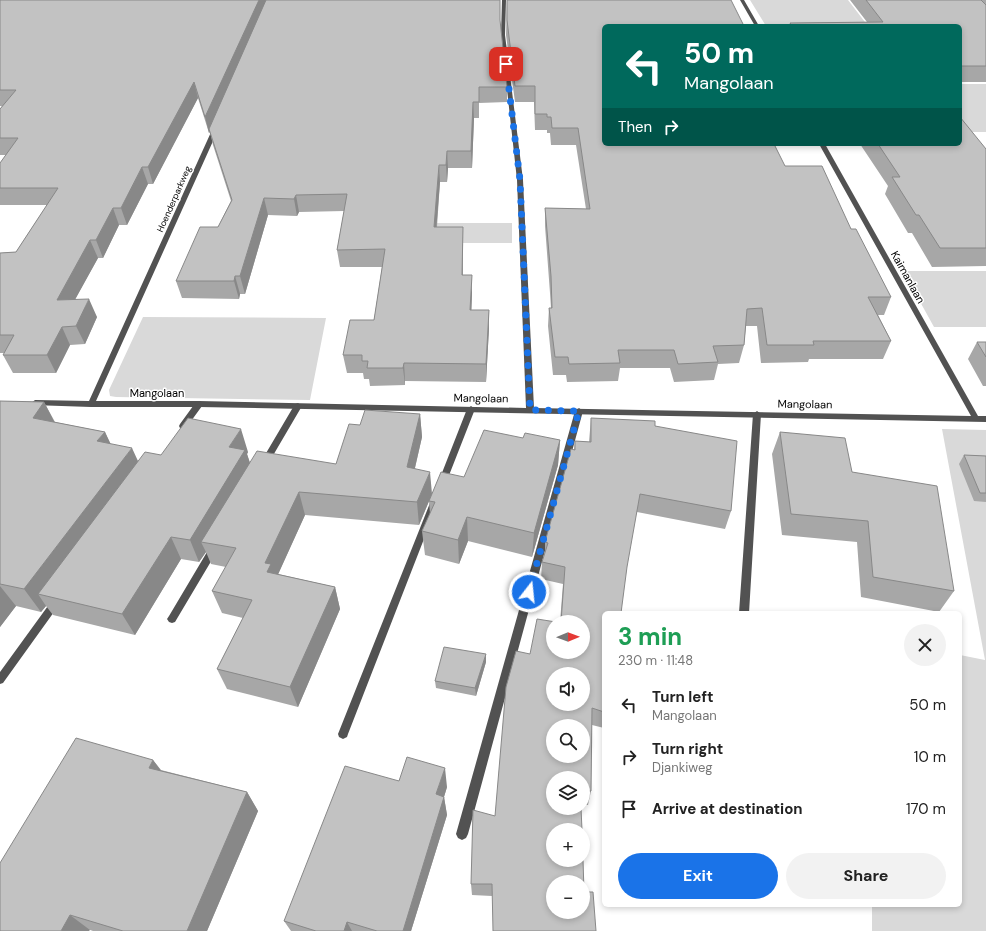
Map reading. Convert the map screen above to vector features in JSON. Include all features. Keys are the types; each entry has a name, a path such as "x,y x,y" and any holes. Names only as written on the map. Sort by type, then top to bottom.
{"street":[{"path":"504,0 503,35 520,180 530,410"},
{"path":"742,0 756,24"},
{"name":"Hoenderparkweg","path":"91,404 217,126"},
{"name":"Kaimanlaan","path":"823,146 976,419"},
{"name":"Mangolaan","path":"30,403 199,404 986,419"},
{"path":"176,436 199,404"},
{"path":"261,468 298,406"},
{"path":"343,734 471,409"},
{"path":"462,834 579,411"},
{"path":"744,611 757,414"},
{"path":"172,619 217,543"},
{"path":"0,680 60,596"}],"shaded area":[{"path":"750,0 848,0 866,24 765,24"},
{"path":"962,84 986,84 986,132 962,132"},
{"path":"348,223 512,223 512,243 344,243"},
{"path":"903,271 986,271 986,327 934,327"},
{"path":"143,317 326,318 310,400 110,396 109,390"},
{"path":"942,429 986,430 986,931 872,931 872,907 962,907 962,655 985,660"}],"building":[{"path":"0,0 259,0 205,117 194,82 148,167 142,167 121,208 113,208 96,240 90,240 57,300 89,299 76,326 62,327 47,355 3,355 14,335 0,335 0,253 16,252 58,188 0,188 0,163 18,138 0,138 0,109 16,90 0,90"},
{"path":"266,0 500,0 500,20 507,87 479,87 479,102 473,102 471,151 447,151 446,165 439,165 434,227 463,227 462,275 472,275 470,310 489,310 486,364 404,363 403,368 367,368 368,361 362,361 362,355 343,355 350,320 374,320 385,249 337,250 347,194 296,195 294,199 264,198 240,276 235,276 234,281 176,281 200,227 218,227 232,200 209,129"},
{"path":"507,0 731,0 743,24 602,24 602,146 775,146 785,166 822,166 851,229 856,229 891,297 868,297 891,341 813,341 814,345 767,345 762,308 747,309 744,345 713,346 718,362 678,364 674,350 618,350 620,363 569,364 568,357 555,357 549,308 552,308 551,276 545,208 590,209 578,128 552,128 551,117 547,117 547,114 535,114 535,86 515,86 507,20"},
{"path":"866,0 981,0 986,5 986,66 962,66 962,24 790,23 883,22"},
{"path":"962,119 986,149 986,248 940,248 919,215 916,215 892,177 900,177 879,146 962,146"},
{"path":"977,342 986,342 986,357"},
{"path":"0,401 44,402 33,418 105,432 97,441 132,448 24,589 0,584"},
{"path":"365,410 420,414 407,467 430,472 417,502 299,492 265,563 271,564 267,572 335,587 290,687 217,669 252,600 212,591 236,548 201,542 257,451 336,464 349,424 360,425"},
{"path":"188,418 241,429 229,447 245,450 190,540 171,537 122,614 38,594 145,452 161,455"},
{"path":"591,418 655,421 655,426 737,441 731,511 640,494 627,567 621,611 602,611 602,711 592,708 591,791 590,771 546,771 546,815 581,815 582,823 546,823 546,867 583,867 583,875 546,875 546,919 590,919 590,892 593,892 596,931 493,931 492,884 471,884 473,810 495,816 506,687 516,651 530,654 537,619 546,620 546,659 590,659 590,615 562,615 565,567 542,562 548,543 545,542 571,449 575,450 575,441 591,442"},
{"path":"484,430 523,438 525,433 560,440 534,533 467,517 458,540 422,531 435,502 429,501 441,472 464,477"},
{"path":"780,432 845,438 852,472 937,486 954,591 873,577 868,521 791,514"},
{"path":"964,455 986,456 986,493 980,493"},
{"path":"444,647 486,654 475,688 435,681"},
{"path":"76,738 153,760 149,768 247,792 187,931 123,931 70,915 61,931 0,931 0,863"},
{"path":"407,757 445,768 436,794 444,797 403,931 377,931 347,922 344,931 316,931 284,921 345,766 399,781"}],"route":[{"path":"506,64 520,180 530,410 579,411 529,592"}]}
